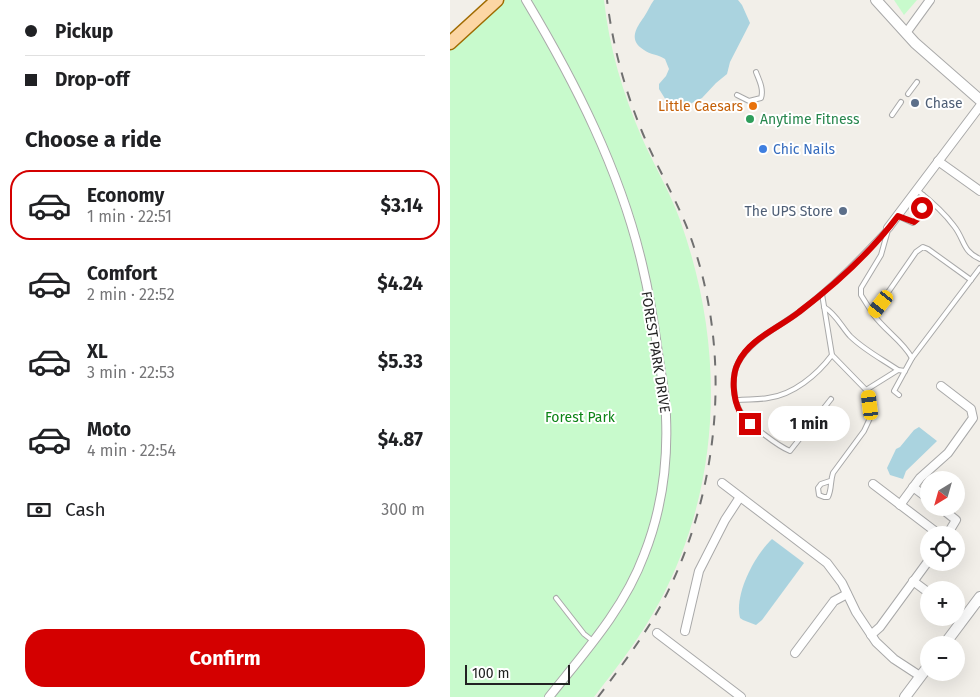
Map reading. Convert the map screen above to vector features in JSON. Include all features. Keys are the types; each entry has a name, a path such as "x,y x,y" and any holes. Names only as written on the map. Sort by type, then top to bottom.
{"main road":[{"path":"450,43 497,0"}],"street":[{"name":"FOREST PARK DRIVE","path":"526,0 556,50 588,116 629,218 642,263 653,319 666,416 667,440 662,489 643,559 627,591 549,697"},
{"path":"876,0 906,33 980,100"},
{"path":"906,33 930,0"},
{"path":"888,228 920,192 938,160 980,106"},
{"path":"938,160 980,191"},
{"path":"900,505 926,471 948,453 973,418 972,409 942,386"},
{"path":"722,483 827,563 871,635 894,659 920,676 905,697"},
{"path":"873,484 928,526"},
{"path":"913,488 920,493"},
{"path":"685,631 699,571 725,520 740,497"},
{"path":"951,516 956,520 952,526"},
{"path":"871,635 880,627 921,571"},
{"path":"913,581 920,586"},
{"path":"794,653 828,608 838,598 847,594"},
{"path":"951,636 980,597"},
{"path":"657,633 741,697"}],"lane":[{"path":"737,95 749,101 761,98 761,85 756,72"},
{"path":"908,94 917,82"},
{"path":"892,115 902,102"},
{"path":"898,216 914,222 920,217 920,192"},
{"path":"920,192 938,206 956,227 966,250 980,259"},
{"path":"831,399 790,451 750,424 741,413 737,400 734,373 738,362 757,340 798,313 822,294 851,269 888,228"},
{"path":"888,228 881,255 862,288 861,295 880,323 900,340 912,358"},
{"path":"873,314 916,252 923,246 971,280"},
{"path":"900,395 894,391 912,358 980,268"},
{"path":"822,294 832,355 869,393 871,416 864,431 832,474 828,497 819,495 818,488 821,484 830,480"},
{"path":"824,307 830,311 860,345 898,370 905,371"},
{"path":"737,400 769,398 780,395 810,378 832,355"},
{"path":"866,390 898,370"},
{"path":"556,598 592,641"}],"green space":[{"name":"Forest Park","path":"499,0 604,0 609,35 623,87 642,138 672,199 680,220 695,267 705,316 710,364 710,413 706,461 696,509 681,556 653,614 621,662 594,697 450,697 450,45"},
{"path":"894,0 917,0 904,15"}],"water":[{"path":"654,0 738,0 750,23 730,62 727,74 702,98 684,107 669,105 659,89 659,84 669,69 665,59 649,53 636,42 635,34 638,25"},
{"path":"919,427 937,441 906,471 903,479 890,475 887,468 896,449"},
{"path":"772,539 804,563 762,620 756,625 740,618 740,598 747,576 765,546"}],"railway":[{"path":"598,697 653,619 681,563 697,517 708,470 714,421 715,372 712,324 703,276 688,230 648,146 631,102 616,52 607,0"}],"place":[{"name":"Chase","path":"915,103"},
{"name":"Little Caesars","path":"753,106"},
{"name":"Anytime Fitness","path":"750,119"},
{"name":"Chic Nails","path":"763,149"},
{"name":"The UPS Store","path":"843,211"}],"route":[{"path":"750,424 741,413 735,391 734,373 738,362 745,353 757,340 798,313 851,269 898,216 914,222 920,217 922,208"}]}
